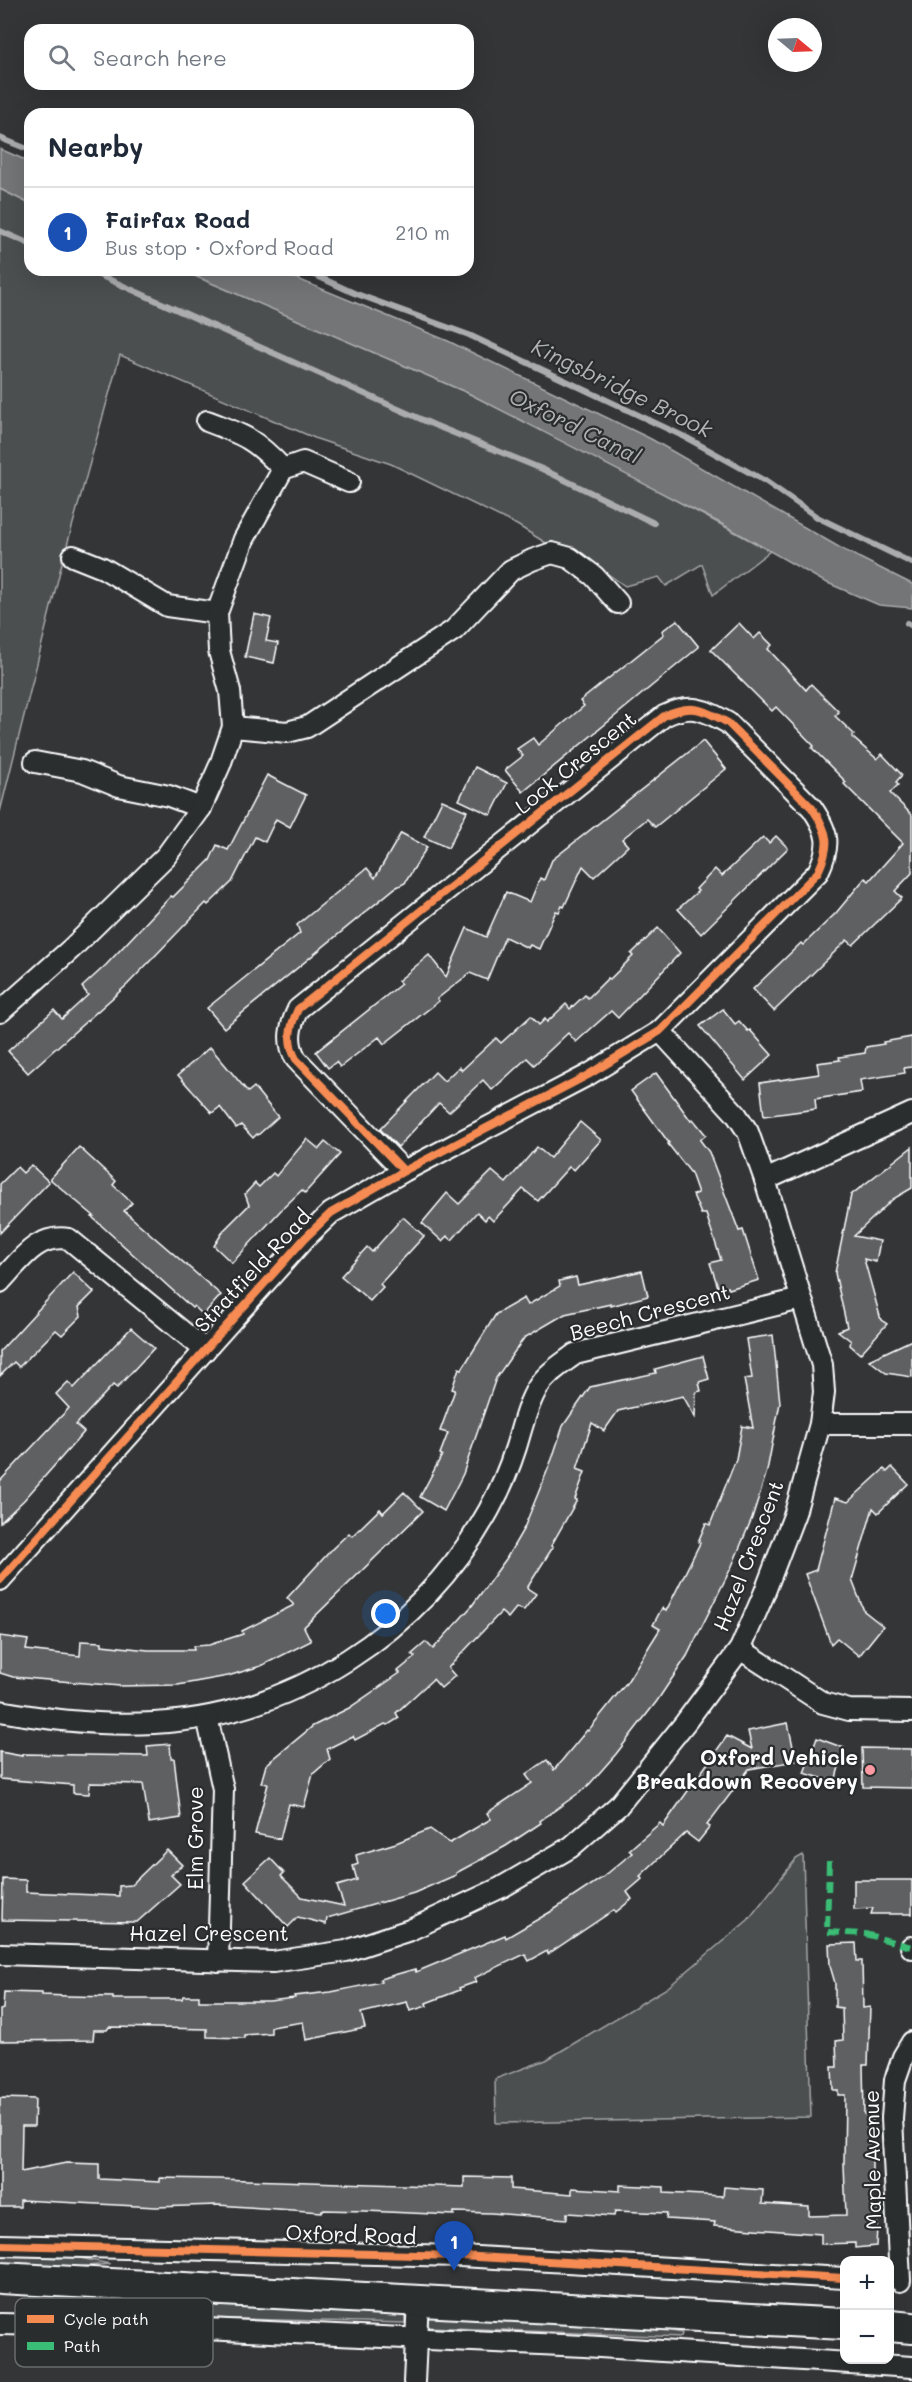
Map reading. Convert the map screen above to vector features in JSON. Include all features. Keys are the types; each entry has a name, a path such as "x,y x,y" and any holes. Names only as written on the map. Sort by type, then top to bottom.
{"main road":[{"path":"0,2278 110,2286 418,2299 840,2324"},
{"path":"894,2326 912,2328"}],"street":[{"path":"207,421 249,437 283,469"},
{"path":"0,1012 71,949 166,856 201,808 220,765 233,726 230,692 219,651 217,613 244,539 283,469 303,462 349,482"},
{"path":"233,726 287,732 307,727 454,630 511,570 552,553 570,558 594,576 618,603"},
{"path":"73,556 103,568 167,606 217,613"},
{"name":"Lock Crescent","path":"404,1171 296,1059 290,1039 291,1024 298,1009 664,716 690,708 706,712 728,723 812,808 823,828 827,841 827,854 818,872 802,889 660,1031"},
{"path":"35,762 82,771 119,786 169,796 201,808"},
{"name":"Stratfield Road","path":"0,1580 305,1238 331,1213 404,1171 588,1075 660,1031"},
{"name":"Hazel Crescent","path":"0,1954 273,1962 346,1950 410,1930 502,1887 571,1847 618,1806 685,1723 740,1649 795,1513 820,1424 824,1392 822,1365 748,1132 736,1114 660,1031"},
{"path":"765,1180 912,1113"},
{"path":"0,1282 39,1243 57,1237 69,1239 205,1350"},
{"name":"Beech Crescent","path":"0,1711 85,1722 153,1724 207,1717 268,1699 327,1675 376,1641 410,1611 457,1560 476,1533 495,1498 537,1388 554,1369 575,1354 801,1299"},
{"path":"820,1424 912,1424"},
{"path":"740,1649 823,1703 849,1710 912,1711"},
{"name":"Elm Grove","path":"207,1717 223,1789 218,1961"},
{"name":"Maple Avenue","path":"901,2282 892,2118 895,2080 903,2057 912,2042"},
{"name":"Oxford Road","path":"0,2245 468,2256 840,2278"},
{"path":"414,2382 418,2299"},
{"path":"0,2324 15,2324"},
{"path":"213,2329 584,2346 912,2367"}],"shaded area":[{"path":"0,189 24,201 24,276 195,276 468,393 612,466 770,551 713,595 702,564 666,586 659,577 625,586 581,555 546,543 517,525 391,464 317,439 120,355 62,563 0,812"},
{"path":"803,1855 811,2117 496,2123 495,2079 546,2060 667,1988 748,1920 796,1859"},
{"path":"0,2252 23,2252 28,2256 60,2258 65,2255 110,2264 63,2268 0,2266"},
{"path":"213,2305 405,2310 405,2323 213,2318"},
{"path":"424,2310 498,2314 682,2333 681,2337 427,2327"}],"water":[{"path":"0,149 24,159 24,201 0,189"},
{"name":"Oxford Canal","path":"195,276 291,276 448,341 651,439 844,550 912,584 912,608 879,605 823,581 720,523 468,393"}],"building":[{"path":"254,614 271,618 266,641 278,643 274,663 245,657"},
{"path":"677,620 699,647 523,792 505,770 523,756 517,749 533,738 538,745 584,706 580,701 664,634 662,631"},
{"path":"739,623 754,639 760,633 772,645 768,649 806,690 811,684 839,712 835,716 854,734 852,737 877,759 882,754 902,775 896,782 898,785 890,793 912,815 912,873 895,891 902,898 853,945 847,940 774,1011 753,989 836,913 865,878 869,881 903,843 844,784 846,782 776,707 772,711 711,650"},
{"path":"703,741 726,769 655,827 647,819 622,839 628,846 594,877 583,866 564,907 562,906 559,912 556,911 539,949 530,945 528,948 505,937 487,980 470,973 437,999 439,1001 384,1044 379,1037 340,1067 336,1062 328,1068 316,1052 401,984 398,981 429,955 446,977 467,928 486,937 506,892 530,902 540,878 544,880 552,860"},
{"path":"475,767 507,783 491,815 459,800"},
{"path":"267,775 306,795 290,827 276,819 265,842 255,837 232,882 208,905 206,903 127,985 28,1073 8,1051 54,1010 62,1019 88,995 82,987 171,896 173,897 210,860 217,845 228,850"},
{"path":"442,800 467,811 448,848 424,837"},
{"path":"401,833 427,847 405,883 395,888 224,1028 207,1008 300,933 297,925 367,868 375,878"},
{"path":"776,836 788,848 701,934 678,909 698,891 696,889 715,869 722,876 763,837 769,843"},
{"path":"658,928 680,953 618,1018 611,1011 576,1042 568,1033 534,1065 527,1058 492,1090 483,1080 449,1112 439,1103 398,1147 380,1129 435,1072 444,1081 459,1067 462,1070 496,1038 501,1043 531,1016 539,1025 545,1019 547,1022 566,1004 570,1009 585,995 588,998 633,956 631,954"},
{"path":"723,1009 735,1024 739,1021 748,1031 750,1030 772,1055 745,1080 700,1026"},
{"path":"912,1037 912,1067 904,1068 905,1073 860,1080 862,1092 815,1099 816,1109 764,1116 760,1083 819,1074 817,1063 840,1060 839,1057 865,1053 866,1047"},
{"path":"210,1047 248,1092 254,1087 278,1117 253,1138 241,1125 236,1128 220,1107 212,1113 178,1075"},
{"path":"656,1073 691,1121 693,1119 706,1135 700,1140 709,1152 739,1231 743,1230 759,1280 719,1290 710,1263 721,1260 706,1214 701,1214 693,1195 698,1193 691,1173 631,1091"},
{"path":"580,1122 601,1140 574,1170 569,1167 538,1201 523,1189 493,1221 488,1216 485,1220 477,1212 452,1240 447,1236 442,1241 422,1223 447,1193 459,1204 492,1171 506,1183 537,1147 550,1158"},
{"path":"307,1139 319,1149 325,1142 340,1154 305,1193 302,1190 282,1209 232,1263 214,1246 224,1230 249,1205 245,1194 255,1183 259,1187 273,1173 276,1176"},
{"path":"79,1147 116,1181 113,1185 132,1203 124,1211 221,1295 203,1315 194,1306 192,1308 92,1217 94,1216 50,1179"},
{"path":"912,1147 912,1188 893,1199 854,1236 880,1241 876,1262 864,1259 881,1320 887,1324 860,1354 850,1345 851,1341 838,1331 847,1327 835,1273 851,1195"},
{"path":"31,1165 49,1182 0,1233 0,1184 17,1167 23,1173"},
{"path":"403,1217 424,1236 380,1284 383,1287 370,1301 341,1276 367,1247 372,1252"},
{"path":"642,1271 648,1296 611,1306 611,1304 565,1314 524,1338 496,1378 463,1474 444,1511 420,1497 442,1455 440,1454 448,1433 440,1431 455,1390 452,1389 459,1368 462,1369 496,1314 524,1298 528,1305 560,1286 559,1281 576,1277 578,1285"},
{"path":"73,1272 94,1292 79,1307 81,1316 62,1335 56,1330 19,1367 14,1362 0,1376 0,1351"},
{"path":"131,1328 154,1348 117,1388 113,1385 76,1425 84,1432 24,1500 0,1523 0,1481 69,1408 56,1394 68,1382 74,1388"},
{"path":"773,1335 780,1403 767,1471 752,1518 732,1566 687,1656 657,1701 616,1754 587,1787 540,1821 541,1823 456,1875 414,1893 327,1918 326,1924 298,1917 288,1927 245,1881 270,1858 284,1873 281,1876 302,1897 344,1906 337,1886 357,1880 353,1866 358,1864 356,1855 396,1843 430,1829 450,1843 491,1819 487,1813 532,1783 526,1775 538,1766 547,1760 554,1770 588,1731 627,1682 660,1629 653,1625 662,1608 666,1611 700,1543 698,1542 706,1523 710,1525 736,1459 742,1426 753,1428 744,1379 752,1378 746,1339"},
{"path":"912,1340 912,1377 886,1373 869,1360"},
{"path":"703,1356 709,1379 699,1382 701,1391 696,1392 695,1417 683,1396 618,1411 604,1431 592,1423 577,1469 585,1472 575,1499 577,1500 551,1546 553,1547 527,1588 536,1594 524,1610 516,1608 508,1618 501,1612 448,1668 455,1676 441,1688 433,1679 396,1713 399,1718 355,1740 353,1736 327,1749 330,1759 313,1774 304,1807 289,1804 280,1839 255,1834 268,1784 261,1783 266,1765 313,1726 349,1708 400,1673 398,1671 415,1657 412,1654 426,1642 433,1649 471,1607 506,1559 524,1528 563,1426 590,1387 656,1373 655,1369"},
{"path":"892,1467 908,1484 878,1513 873,1508 852,1580 864,1611 883,1626 859,1656 837,1638 831,1644 805,1574 816,1570 835,1498 848,1502 884,1469 887,1472"},
{"path":"404,1492 423,1511 304,1627 311,1641 261,1666 228,1676 178,1685 120,1686 13,1677 0,1673 0,1636 28,1640 26,1650 80,1656 81,1641 102,1642 102,1645 148,1650 194,1650 193,1646 209,1645 243,1634 242,1631 294,1605 287,1598 333,1548 349,1533 352,1536 380,1509 383,1513"},
{"path":"788,1723 796,1761 749,1769 707,1825 710,1827 698,1842 686,1833 640,1876 642,1879 627,1892 632,1899 616,1912 614,1910 548,1954 547,1951 529,1961 525,1954 474,1978 476,1982 459,1988 460,1990 426,2003 427,2006 410,2011 407,2002 361,2013 365,2028 306,2040 303,2022 271,2027 271,2033 244,2035 244,2038 207,2037 207,2029 109,2027 107,2030 94,2030 93,2040 0,2041 0,2010 3,2009 4,1992 113,1997 113,1999 182,1999 183,1996 199,1996 199,2001 269,2001 381,1982 380,1979 415,1969 416,1972 505,1935 506,1938 602,1878 632,1853 629,1850 660,1823 663,1826 727,1736 752,1749 748,1731"},
{"path":"817,1738 844,1748 835,1782 804,1773"},
{"path":"170,1744 171,1758 174,1758 181,1818 149,1823 143,1784 90,1783 89,1794 73,1793 73,1785 0,1779 0,1752 22,1756 22,1754 148,1756 147,1746"},
{"path":"862,1748 912,1749 912,1788 863,1787"},
{"path":"167,1850 182,1865 171,1875 180,1884 137,1922 2,1920 3,1879 26,1880 26,1892 119,1896 119,1886 131,1885"},
{"path":"854,1880 912,1880 912,1914 871,1914 873,1908 854,1909"},
{"path":"856,1943 857,1961 862,1961 863,2008 870,2007 868,2065 863,2065 864,2114 872,2114 872,2209 878,2209 876,2246 855,2248 855,2243 821,2244 821,2234 714,2226 715,2222 666,2219 667,2213 615,2211 614,2216 567,2213 567,2219 491,2213 454,2212 454,2215 322,2210 322,2212 217,2205 156,2207 20,2200 20,2207 0,2207 0,2098 35,2099 34,2126 22,2126 21,2172 66,2163 99,2164 99,2179 160,2182 160,2178 218,2179 464,2187 464,2177 511,2178 511,2189 572,2194 572,2188 620,2191 620,2185 664,2187 664,2193 723,2196 724,2187 763,2190 762,2204 809,2207 809,2216 846,2215 845,2095 838,2095 838,2090 833,2090 832,2067 837,2067 836,2041 843,2040 842,2008 835,2007 835,1983 830,1966 829,1944"}],"waterway":[{"name":"Kingsbridge Brook","path":"0,138 24,148"},
{"path":"0,231 24,241"},
{"path":"101,276 434,425 542,469 654,523"},
{"name":"Kingsbridge Brook","path":"317,276 354,293 469,335 687,438 765,481 817,517 912,563"},
{"path":"907,623 912,626"}],"marked path":[{"path":"829,1861 827,1932 865,1934 911,1947"}],"cycle path":[{"path":"0,1580 305,1238 331,1213 404,1171 588,1075 660,1031 818,872 826,846 825,832 818,817 812,808 728,723 697,709 682,710 664,716 298,1009 290,1034 291,1046 296,1059 404,1171"},
{"path":"0,2245 460,2256 840,2278"}],"place":[{"name":"Oxford Vehicle Breakdown Recovery","path":"870,1770"},
{"name":"Fairfax Road","path":"454,2271"}]}
